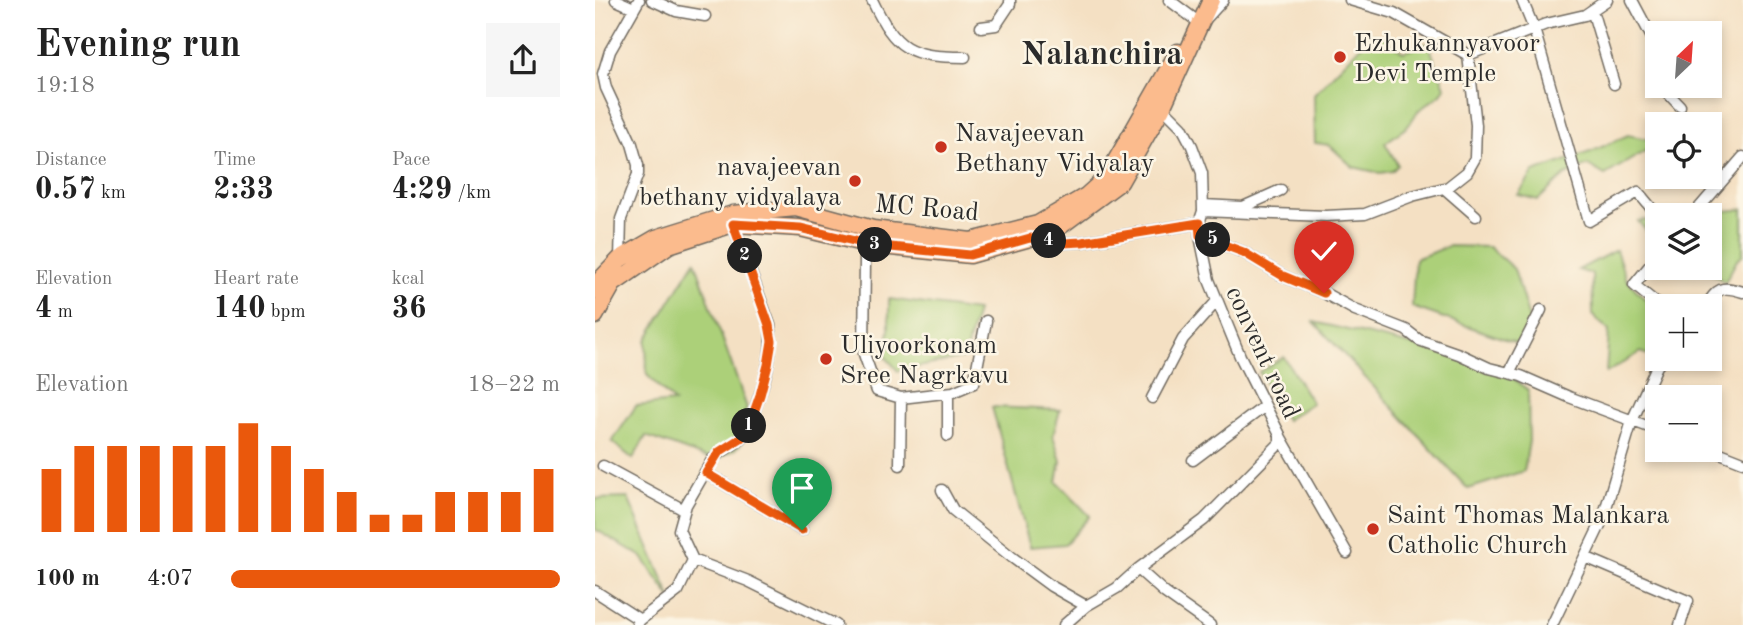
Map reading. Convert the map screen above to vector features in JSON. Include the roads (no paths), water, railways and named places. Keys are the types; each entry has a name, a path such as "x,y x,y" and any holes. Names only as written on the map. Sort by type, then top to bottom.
{"main road":[{"name":"MC Road","path":"1198,22 1200,0"},
{"name":"MC Road","path":"595,316 613,284 669,245 733,224 800,228 871,245 970,255 1059,227 1120,182 1157,102 1211,0"},
{"name":"MC Road","path":"595,290 601,279 620,259 656,238 733,214 796,208 873,229 971,241 1024,229 1086,197 1106,178 1157,102"}],"street":[{"path":"615,0 637,4 610,51 603,74 606,88 632,144 638,165 638,174 621,219 620,259"},
{"path":"652,0 676,11 705,16"},
{"path":"872,0 892,38 907,48 927,55 965,57"},
{"path":"981,27 996,25 1010,0"},
{"path":"1169,0 1198,22 1223,0"},
{"path":"1350,0 1394,13 1468,55"},
{"path":"1522,0 1534,29 1589,221 1638,192 1647,203"},
{"path":"1468,55 1546,24 1585,15 1607,0"},
{"path":"1632,0 1645,24"},
{"path":"1592,10 1613,84"},
{"path":"1203,208 1326,216 1365,214 1412,196 1446,187 1467,172 1475,158 1476,125 1468,55"},
{"path":"1672,98 1680,106"},
{"name":"convent road","path":"1064,625 1086,606 1117,588 1204,520 1276,448 1280,435 1240,356 1209,280 1199,223 1203,208 1202,173 1182,127 1157,102"},
{"path":"1703,203 1743,157"},
{"path":"1446,187 1476,216"},
{"path":"1203,208 1243,208 1281,190"},
{"path":"1030,238 1063,243 1082,242 1199,223"},
{"path":"733,224 769,325 772,341 760,395 747,432 719,452 684,510 679,530 693,560 748,581 836,625"},
{"path":"1200,236 1243,252 1283,276 1324,293 1355,310 1406,330 1419,340 1645,426"},
{"path":"871,245 865,259 865,354 877,391 901,398 949,393 974,383 986,321"},
{"path":"1645,271 1633,285 1645,294"},
{"path":"1714,294 1724,288 1743,292"},
{"path":"1151,398 1183,339 1217,300"},
{"path":"1509,373 1541,310"},
{"path":"1552,625 1602,521 1632,421 1655,371"},
{"path":"948,436 949,393"},
{"path":"900,465 901,398"},
{"path":"1193,460 1265,406"},
{"path":"1280,435 1347,553"},
{"path":"1722,454 1743,462"},
{"path":"603,466 684,510"},
{"path":"706,473 802,530"},
{"path":"941,491 953,510 1003,550 1051,586 1086,606"},
{"path":"1585,557 1688,601 1680,625"},
{"path":"595,591 639,622 678,592 693,560"},
{"path":"1138,569 1165,593 1210,625"}],"place":[{"name":"Ezhukannyavoor Devi Temple","path":"1340,57"},
{"name":"Navajeevan Bethany Vidyalay","path":"941,147"},
{"name":"navajeevan bethany vidyalaya","path":"855,181"},
{"name":"Uliyoorkonam Sree Nagrkavu","path":"826,359"},
{"name":"Saint Thomas Malankara Catholic Church","path":"1373,529"}],"district":[{"name":"Nalanchira","path":"1102,52"}]}
